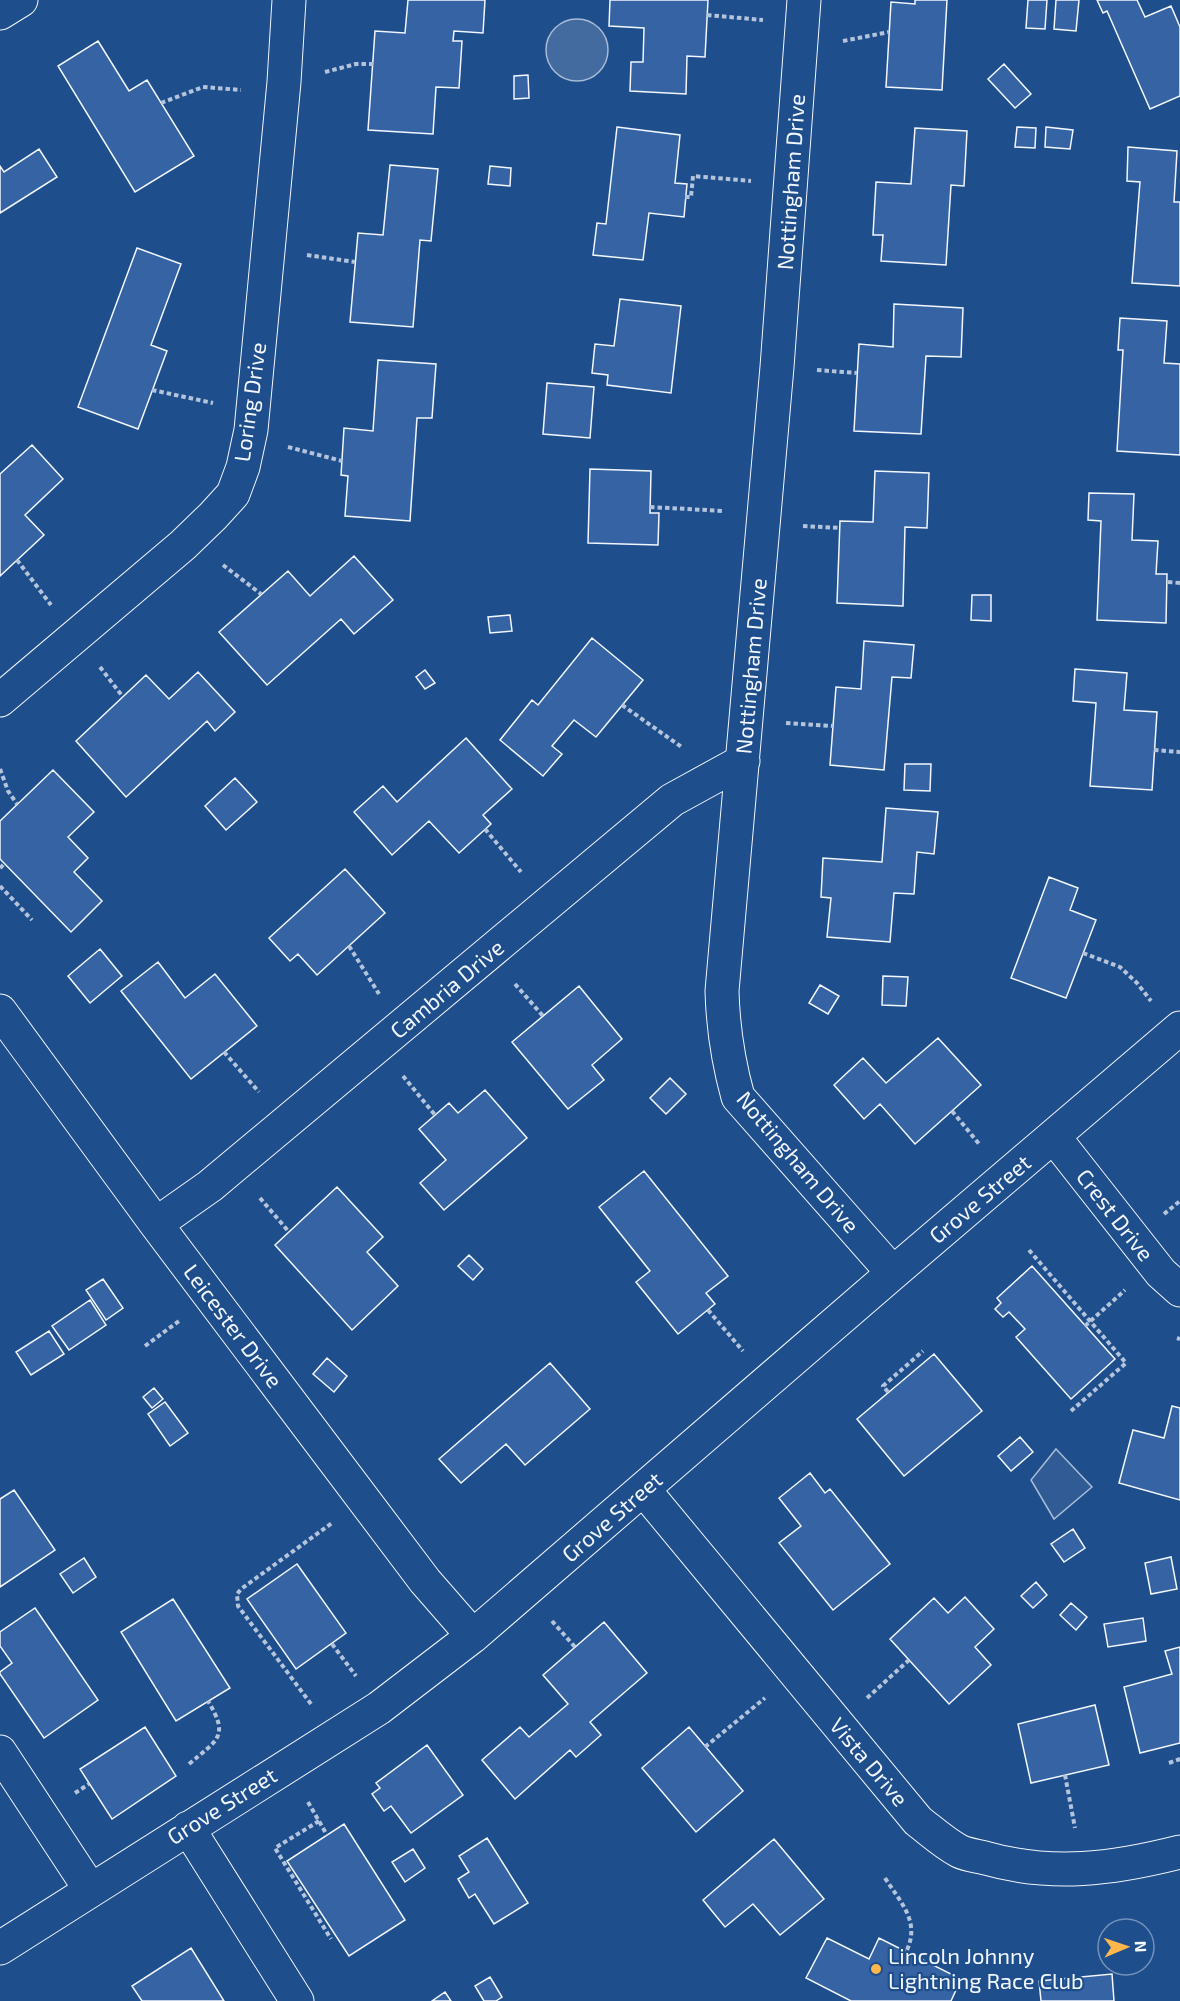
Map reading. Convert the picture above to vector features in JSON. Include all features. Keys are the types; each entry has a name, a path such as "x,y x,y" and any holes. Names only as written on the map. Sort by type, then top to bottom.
{"street":[{"path":"0,13 21,0"},
{"name":"Loring Drive","path":"0,700 189,538 233,494 243,466 251,424 289,0"},
{"name":"Nottingham Drive","path":"803,12 764,513 731,767 722,991 723,1026 738,1097 892,1273"},
{"name":"Cambria Drive","path":"156,1224 210,1186 286,1124 672,800 731,767"},
{"name":"Leicester Drive","path":"0,1011 156,1224 425,1581 473,1636"},
{"name":"Grove Street","path":"0,1948 379,1708 473,1636 892,1273 1178,1030"},
{"name":"Crest Drive","path":"1054,1137 1161,1273 1180,1290"},
{"name":"Vista Drive","path":"644,1490 918,1821 959,1851 1005,1864 1047,1870 1083,1869 1152,1859 1180,1852"},
{"path":"0,1752 90,1889"},
{"path":"188,1827 297,2001"}],"path":[{"path":"707,15 803,12"},
{"path":"161,103 203,87 222,87 282,97"},
{"path":"685,197 691,197 693,176 791,184"},
{"path":"152,390 251,424 342,461"},
{"path":"650,507 764,513"},
{"path":"189,538 261,594"},
{"path":"17,560 75,636"},
{"path":"1168,582 1180,583"},
{"path":"622,705 731,767"},
{"path":"1154,750 1180,752"},
{"path":"0,769 8,792 17,804"},
{"path":"485,829 549,903"},
{"path":"0,868 5,863"},
{"path":"0,886 32,920"},
{"path":"349,946 389,1037 435,1115"},
{"path":"1083,953 1120,968 1137,983 1178,1030"},
{"path":"224,1052 286,1124"},
{"path":"1029,1250 1126,1363 1071,1411"},
{"path":"1085,1326 1154,1264"},
{"path":"708,1310 768,1380"},
{"path":"888,1392 883,1386 923,1351"},
{"path":"335,1736 238,1606 237,1594 364,1499"},
{"path":"838,1724 909,1660"},
{"path":"705,1747 795,1672"},
{"path":"189,1764 219,1735 220,1727 217,1717 207,1701"},
{"path":"1169,1763 1180,1759"},
{"path":"1065,1775 1083,1869"},
{"path":"319,1821 275,1848 331,1939"},
{"path":"885,1878 907,1911 912,1928 912,1940 906,1952"}],"shaded area":[{"path":"577,19 599,28 608,50 599,72 577,81 555,72 546,50 555,28"},
{"path":"1056,1449 1092,1487 1054,1519 1031,1480"}],"building":[{"path":"408,0 485,0 483,33 454,31 453,41 462,41 459,88 436,87 433,134 368,130 375,31 405,33"},
{"path":"610,0 708,0 705,57 687,56 686,94 630,91 631,62 643,62 644,28 609,26"},
{"path":"915,0 947,0 942,90 886,87 891,2 915,4"},
{"path":"1028,0 1047,0 1045,29 1026,28"},
{"path":"1056,0 1079,0 1076,31 1054,29"},
{"path":"1097,0 1137,0 1145,17 1171,6 1180,27 1180,96 1150,109 1107,11 1103,13"},
{"path":"98,41 129,91 147,80 194,156 135,192 58,66"},
{"path":"1004,64 1031,94 1015,108 988,79"},
{"path":"528,75 529,98 514,99 514,76"},
{"path":"617,127 680,135 675,183 687,184 684,217 649,213 643,260 593,255 597,223 606,224"},
{"path":"1017,127 1036,128 1035,148 1015,147"},
{"path":"1046,127 1073,130 1070,149 1045,147"},
{"path":"915,128 967,131 964,186 951,185 946,265 881,261 883,235 873,235 876,182 911,184"},
{"path":"1128,147 1177,151 1174,202 1180,202 1180,286 1132,283 1140,182 1127,181"},
{"path":"39,149 57,177 0,213 0,166 4,172"},
{"path":"390,165 438,169 431,241 420,240 413,327 350,322 358,233 383,235"},
{"path":"490,166 511,168 510,186 488,184"},
{"path":"137,248 181,264 151,345 167,351 138,429 78,407"},
{"path":"620,299 681,306 671,393 607,385 608,375 592,373 595,344 614,346"},
{"path":"894,304 963,308 961,357 926,356 921,434 854,431 859,344 893,347"},
{"path":"1120,318 1167,321 1164,363 1180,364 1180,455 1117,451 1123,350 1118,350"},
{"path":"378,360 436,364 432,418 417,418 410,521 345,516 348,476 341,475 344,428 373,431"},
{"path":"547,383 594,387 590,438 543,434"},
{"path":"32,445 63,479 25,515 44,535 0,576 0,474"},
{"path":"590,469 651,471 650,513 659,513 658,545 588,543"},
{"path":"875,471 929,473 927,528 905,527 903,606 837,603 840,521 873,522"},
{"path":"1089,493 1134,494 1132,540 1158,541 1156,574 1167,574 1166,623 1097,620 1101,521 1088,520"},
{"path":"354,556 393,600 354,634 341,619 267,685 219,632 288,571 310,596"},
{"path":"972,595 991,595 991,621 971,620"},
{"path":"510,615 512,631 490,633 488,617"},
{"path":"592,638 643,680 596,737 574,720 552,746 562,754 543,776 500,740 532,700 538,705"},
{"path":"864,641 914,645 911,678 892,677 884,770 830,765 836,687 861,689"},
{"path":"1075,669 1127,673 1124,710 1157,712 1152,790 1090,786 1096,703 1073,701"},
{"path":"425,670 435,683 425,689 416,677"},
{"path":"198,672 235,712 215,731 207,721 126,797 76,741 146,675 169,699"},
{"path":"466,738 512,789 483,815 491,824 459,853 429,821 392,855 354,812 383,786 397,802"},
{"path":"905,764 931,764 930,791 904,790"},
{"path":"53,770 94,812 68,837 88,858 74,872 102,901 71,932 0,859 0,821"},
{"path":"235,778 257,802 226,830 205,806"},
{"path":"886,808 938,812 934,854 917,852 914,894 894,893 890,942 827,937 831,898 821,897 823,858 882,862"},
{"path":"345,869 385,913 317,975 298,954 290,961 269,938"},
{"path":"1049,877 1078,888 1070,910 1096,920 1066,998 1011,978"},
{"path":"100,949 122,976 90,1003 68,976"},
{"path":"158,962 185,998 215,974 257,1026 191,1079 121,991"},
{"path":"883,976 908,977 906,1006 882,1005"},
{"path":"820,985 839,996 828,1014 809,1003"},
{"path":"579,986 622,1039 592,1065 604,1080 568,1109 512,1042"},
{"path":"938,1038 981,1085 915,1144 880,1104 864,1119 834,1085 863,1058 886,1083"},
{"path":"670,1078 686,1094 666,1114 650,1098"},
{"path":"485,1090 527,1138 444,1210 420,1183 446,1160 419,1129 449,1103 458,1113"},
{"path":"644,1171 728,1276 706,1293 715,1304 678,1334 636,1282 650,1271 599,1207"},
{"path":"337,1187 383,1237 367,1252 398,1286 352,1330 275,1245"},
{"path":"469,1255 483,1269 473,1280 458,1266"},
{"path":"1032,1266 1115,1359 1071,1399 1016,1337 1025,1329 1009,1312 1003,1317 995,1309 1001,1303 997,1298"},
{"path":"103,1279 123,1308 106,1320 86,1290"},
{"path":"90,1300 106,1325 69,1350 52,1326"},
{"path":"49,1331 64,1354 31,1375 16,1352"},
{"path":"934,1354 982,1411 904,1476 857,1419"},
{"path":"327,1358 347,1376 334,1392 313,1374"},
{"path":"550,1363 590,1409 525,1465 506,1444 461,1483 439,1459"},
{"path":"154,1388 163,1399 152,1408 143,1397"},
{"path":"165,1402 188,1433 170,1446 148,1414"},
{"path":"1172,1406 1180,1408 1180,1500 1119,1483 1133,1430 1164,1438"},
{"path":"1020,1437 1033,1452 1011,1471 998,1456"},
{"path":"810,1473 825,1493 830,1489 890,1564 833,1610 779,1543 801,1526 779,1498"},
{"path":"14,1490 55,1550 0,1587 0,1499"},
{"path":"1073,1529 1085,1548 1064,1562 1051,1544"},
{"path":"1171,1557 1177,1589 1151,1594 1145,1563"},
{"path":"84,1558 96,1577 73,1593 60,1574"},
{"path":"297,1564 346,1633 296,1669 247,1599"},
{"path":"1036,1582 1047,1595 1033,1608 1021,1596"},
{"path":"965,1597 994,1629 975,1647 991,1665 949,1704 890,1639 934,1598 948,1613"},
{"path":"173,1599 230,1688 176,1721 121,1632"},
{"path":"1071,1603 1087,1617 1076,1630 1060,1615"},
{"path":"35,1608 98,1700 44,1738 0,1674 12,1663 0,1646 0,1632"},
{"path":"1143,1618 1146,1641 1108,1647 1104,1624"},
{"path":"604,1622 647,1673 590,1722 601,1735 576,1757 570,1750 515,1799 482,1760 520,1727 529,1737 568,1704 543,1675"},
{"path":"1180,1647 1180,1743 1140,1753 1124,1687 1172,1674 1165,1651"},
{"path":"1095,1705 1109,1765 1031,1783 1018,1724"},
{"path":"145,1727 176,1776 112,1819 80,1769"},
{"path":"689,1727 743,1791 696,1832 642,1768"},
{"path":"427,1745 463,1795 411,1833 391,1806 384,1811 372,1794 380,1788 376,1783"},
{"path":"344,1824 405,1920 349,1956 287,1861"},
{"path":"487,1838 528,1903 494,1924 475,1894 469,1898 458,1879 469,1872 459,1856"},
{"path":"774,1839 824,1899 780,1935 753,1904 725,1927 703,1900"},
{"path":"413,1849 425,1868 405,1882 392,1862"},
{"name":"Lincoln Johnny Lightning Race Club","path":"827,1938 869,1959 879,1938 961,1979 951,2001 851,2001 806,1978"},
{"path":"191,1948 224,2001 142,2001 132,1986"},
{"path":"1096,1976 1112,1977 1114,2001 1041,2001 1039,1981"},
{"path":"490,1977 502,1997 496,2001 484,2001 475,1986"},
{"path":"445,1992 451,2001 432,2001"}],"place":[{"name":"Lincoln Johnny Lightning Race Club","path":"876,1969"}]}
